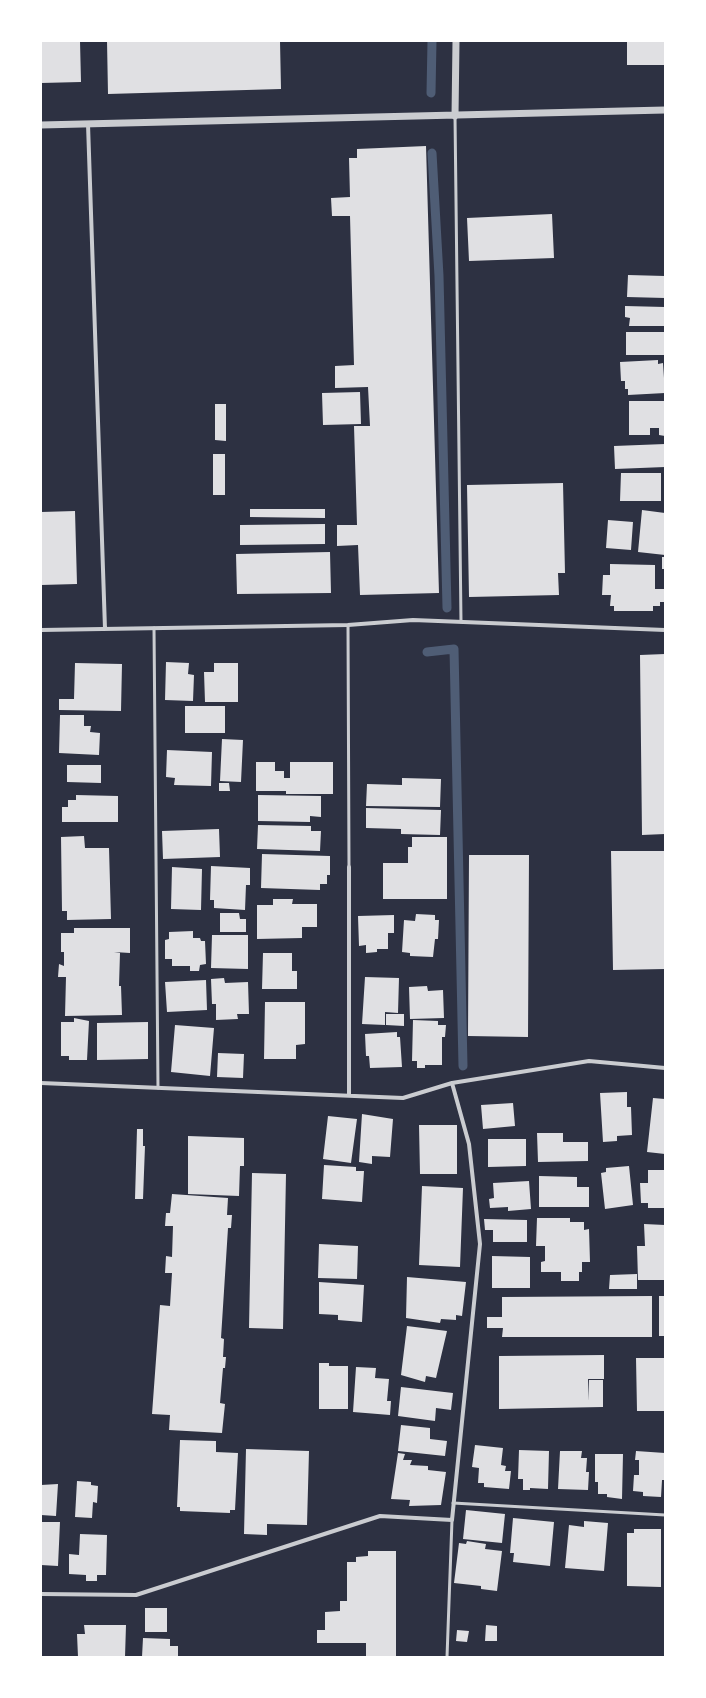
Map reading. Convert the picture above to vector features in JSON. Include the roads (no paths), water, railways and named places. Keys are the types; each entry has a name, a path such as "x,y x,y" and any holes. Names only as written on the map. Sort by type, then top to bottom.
{"street":[{"path":"454,116 456,41"},
{"path":"41,125 665,110"},
{"path":"88,124 105,629"},
{"path":"41,630 348,625 413,620 665,630"},
{"path":"349,867 349,1095"},
{"path":"41,1083 404,1098 452,1083 589,1061 665,1068"},
{"path":"41,1594 136,1595 380,1516 452,1520 480,1244 469,1144 452,1083"}],"lane":[{"path":"454,116 461,622"},
{"path":"348,625 349,867"},
{"path":"154,628 158,1088"},
{"path":"453,1504 665,1515"},
{"path":"447,1657 452,1520"}],"waterway":[{"path":"431,93 432,41"},
{"path":"432,153 439,276 447,608"},
{"path":"427,652 454,649 463,1066"}]}
